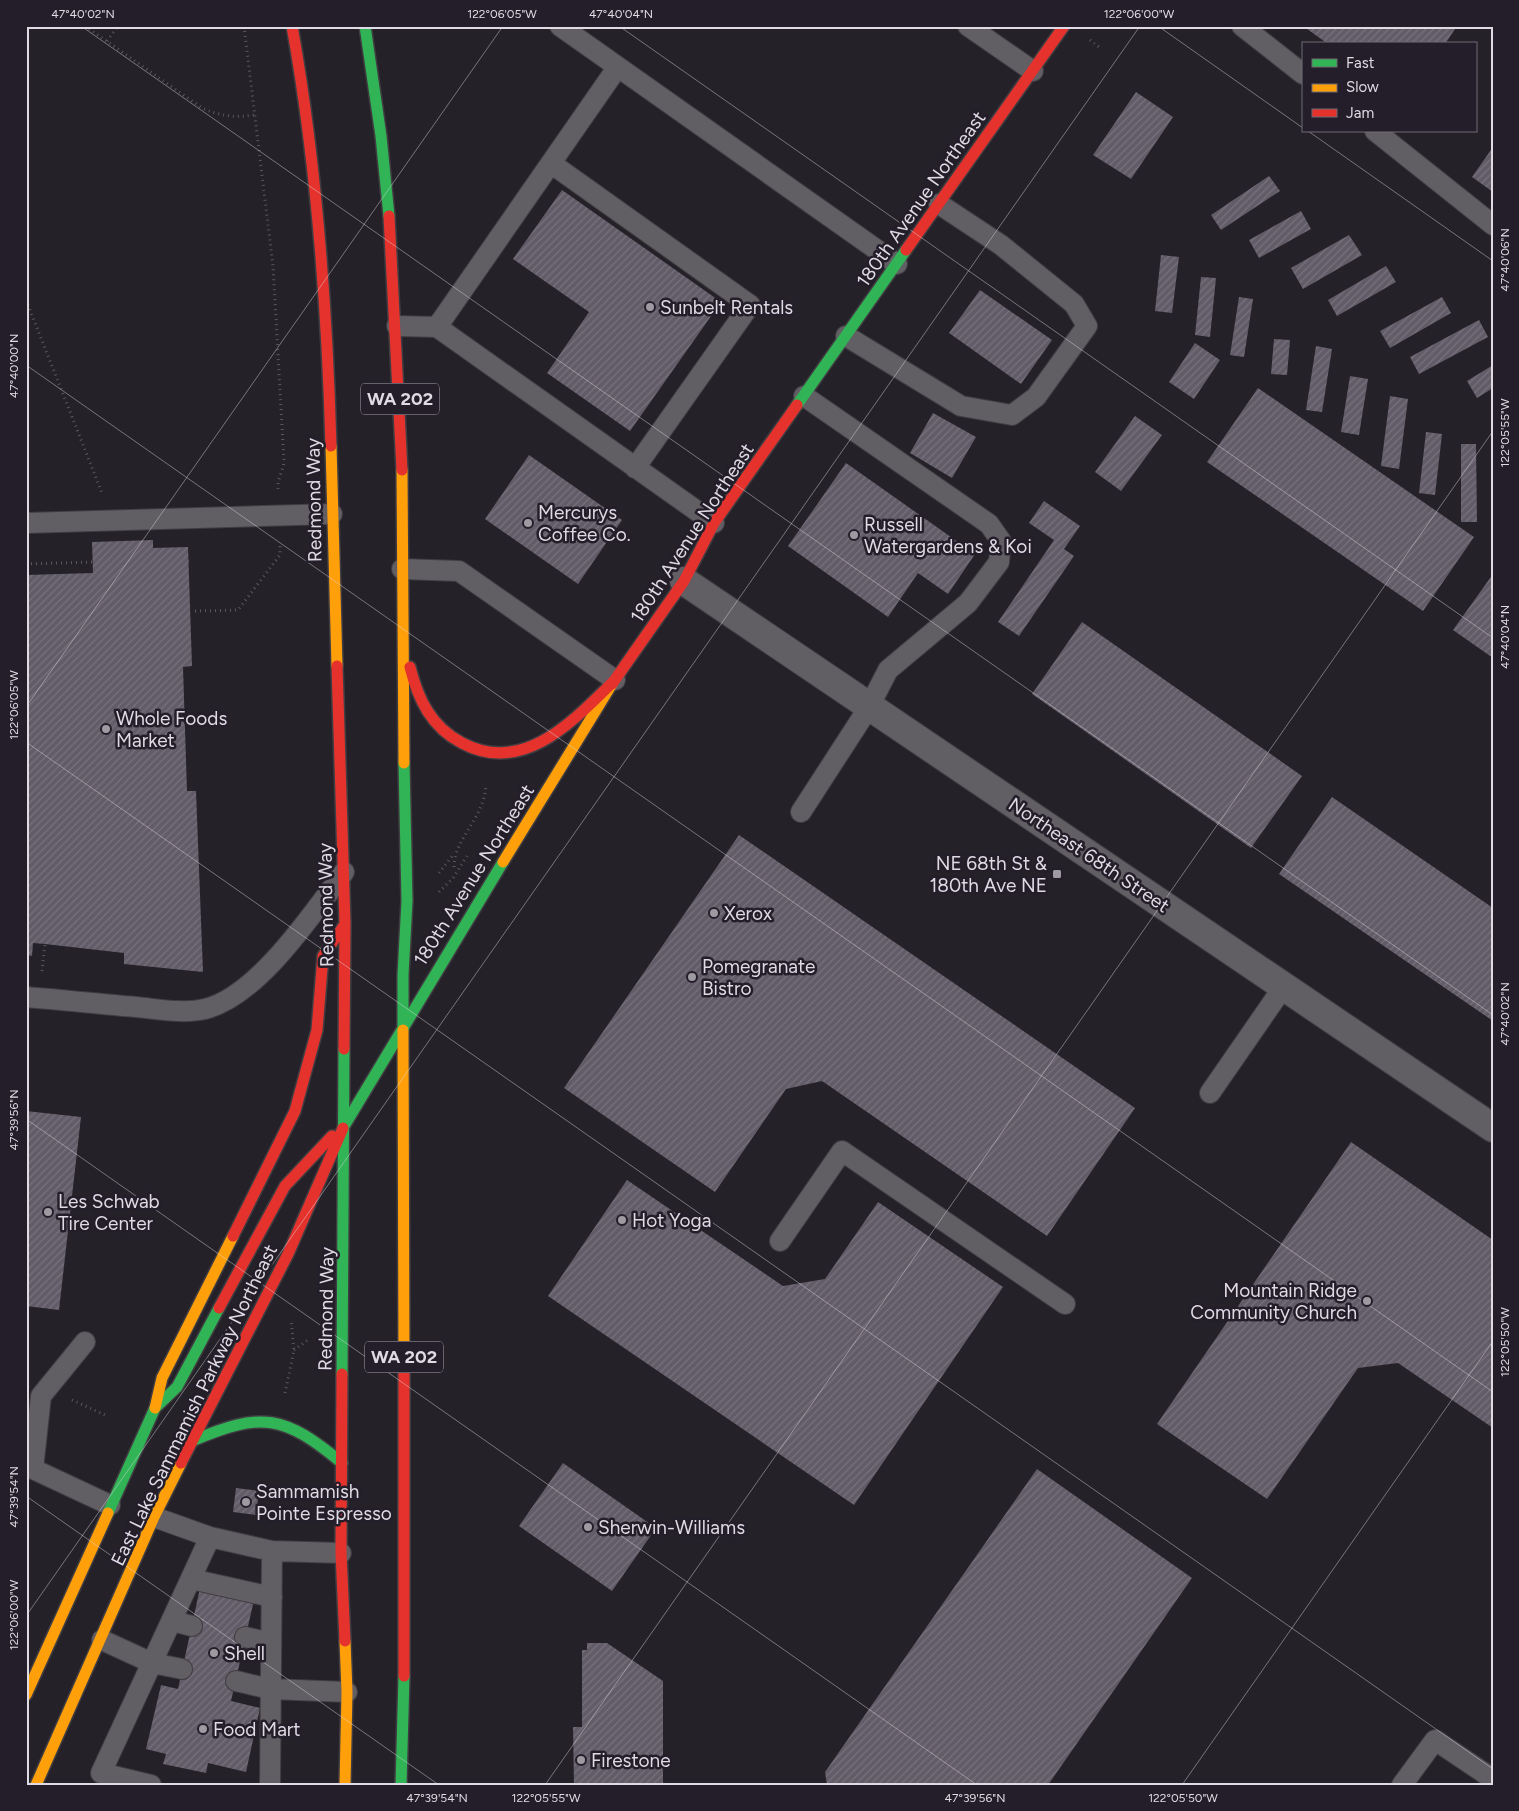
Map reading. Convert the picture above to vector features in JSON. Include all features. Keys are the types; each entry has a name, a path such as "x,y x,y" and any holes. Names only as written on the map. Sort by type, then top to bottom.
{"main road":[{"name":"Redmond Way","path":"292,26 304,94 320,234 329,373 345,924 341,1553 347,1692 345,1785"},
{"name":"WA 202","path":"365,26 383,150 391,231 402,449 402,640 408,901 404,1023 406,1203 403,1544 404,1691 401,1785"},
{"name":"180th Avenue Northeast","path":"404,1023 615,680 684,581 714,523 1064,26"},
{"path":"402,640 418,694 427,713 443,731 461,743 478,750 500,753 520,751 541,742 574,719 615,680"},
{"path":"155,1408 162,1378 295,1112 317,1030 322,956 345,924"},
{"name":"East Lake Sammamish Parkway Northeast","path":"36,1785 102,1640 154,1517 288,1254 345,1122 404,1023"},
{"name":"East Lake Sammamish Parkway Northeast","path":"26,1695 110,1504 155,1408 177,1387 285,1186 345,1122"},
{"path":"192,1441 225,1426 253,1419 278,1422 315,1440 342,1463"}],"street":[{"name":"Northeast 68th Street","path":"684,581 1493,1128"}],"lane":[{"path":"560,26 897,264"},
{"path":"968,26 1033,71"},
{"path":"1242,26 1302,73"},
{"path":"437,327 618,68"},
{"path":"1376,132 1493,224"},
{"path":"552,164 750,305 635,468"},
{"path":"846,336 961,406 1012,415 1036,397 1087,326 1074,304 1001,245 939,204"},
{"path":"397,326 437,327 714,523"},
{"path":"801,812 869,707 888,670 968,603 998,562 1001,541 989,524 804,396"},
{"path":"26,523 332,514"},
{"path":"402,569 459,571 615,680"},
{"path":"26,997 176,1011 205,1009 228,998 252,981 288,947 344,872"},
{"path":"1210,1093 1284,986"},
{"path":"780,1241 842,1151 1066,1304"},
{"path":"85,1342 41,1396 33,1469 110,1504"},
{"path":"154,1517 210,1538 272,1551 341,1553"},
{"path":"151,1785 101,1773 210,1538"},
{"path":"270,1785 272,1551"},
{"path":"191,1579 272,1597"},
{"path":"172,1621 192,1626"},
{"path":"245,1637 271,1643"},
{"path":"102,1640 152,1663 182,1669"},
{"path":"236,1681 270,1689 347,1692"},
{"path":"1402,1785 1435,1740 1493,1779"}],"path":[{"path":"86,26 202,108 219,116 235,118 254,115"},
{"path":"107,42 118,26"},
{"path":"195,611 238,610 280,555 277,481 283,472 284,461 273,266 244,26"},
{"path":"1088,38 1099,47"},
{"path":"26,300 113,520"},
{"path":"188,560 194,560"},
{"path":"26,564 92,562"},
{"path":"439,874 454,854 479,812 486,794 486,780"},
{"path":"454,854 454,867"},
{"path":"41,978 45,944"},
{"path":"283,1401 294,1350 290,1314"},
{"path":"294,1350 308,1340"}],"building":[{"path":"1303,26 1457,26 1446,42 1325,42"},
{"path":"1136,92 1173,117 1131,179 1093,155"},
{"path":"1493,147 1493,192 1472,177"},
{"path":"1269,176 1280,191 1221,230 1211,215"},
{"name":"Sunbelt Rentals","path":"562,190 721,302 630,431 547,373 589,312 513,259"},
{"path":"1301,211 1311,229 1259,258 1249,240"},
{"path":"1349,235 1362,255 1303,289 1291,268"},
{"path":"1161,255 1179,257 1172,313 1155,311"},
{"path":"1386,266 1396,282 1337,316 1328,300"},
{"path":"1201,277 1216,278 1210,337 1195,335"},
{"path":"980,290 1052,340 1021,384 949,333"},
{"path":"1239,297 1253,299 1244,357 1230,355"},
{"path":"1442,297 1451,313 1390,348 1380,331"},
{"path":"1479,320 1488,337 1419,374 1410,357"},
{"path":"1274,339 1290,340 1287,375 1271,374"},
{"path":"1195,343 1220,360 1194,399 1169,382"},
{"path":"1316,346 1332,349 1322,412 1306,410"},
{"path":"1493,365 1493,388 1477,398 1467,381"},
{"path":"1350,376 1368,379 1359,435 1341,432"},
{"path":"1258,388 1474,537 1423,611 1207,462"},
{"path":"1390,396 1408,399 1399,469 1381,466"},
{"path":"933,413 976,437 952,478 910,453"},
{"path":"1135,416 1162,435 1121,491 1095,472"},
{"path":"1426,432 1442,434 1435,495 1419,493"},
{"path":"1461,444 1476,444 1477,522 1461,522"},
{"path":"529,455 622,520 578,584 485,519"},
{"path":"846,463 975,554 948,594 918,573 888,617 788,546"},
{"path":"1044,501 1080,526 1064,549 1074,556 1019,636 998,622 1054,540 1029,523"},
{"name":"Whole Foods Market","path":"153,540 153,548 188,547 192,666 183,667 187,791 196,791 203,972 124,964 124,953 45,944 33,943 32,956 26,955 26,575 93,573 92,542"},
{"path":"1493,574 1493,658 1453,630"},
{"path":"1082,622 1302,776 1251,848 1032,694"},
{"path":"1332,797 1493,908 1493,1021 1279,874"},
{"path":"739,835 1135,1108 1047,1236 822,1081 786,1089 715,1192 564,1088"},
{"name":"Les Schwab Tire Center","path":"26,1111 81,1117 59,1310 26,1306"},
{"name":"Mountain Ridge Community Church","path":"1351,1142 1493,1240 1493,1428 1398,1363 1358,1368 1267,1499 1157,1424"},
{"path":"627,1180 783,1286 825,1279 878,1202 1003,1287 854,1505 548,1296"},
{"name":"Sherwin-Williams","path":"563,1463 656,1528 612,1591 519,1526"},
{"path":"1037,1469 1192,1578 1048,1785 827,1785 825,1772"},
{"name":"Sammamish Pointe Espresso","path":"236,1488 259,1491 256,1515 233,1512"},
{"path":"200,1588 254,1600 231,1701 260,1708 246,1772 208,1763 206,1773 163,1764 166,1754 146,1749 161,1685 178,1689"},
{"path":"587,1643 607,1643 663,1681 663,1785 574,1785 573,1727 582,1727 582,1650 587,1650"}],"traffic: fast":[{"path":"365,26 381,136 389,216"},
{"path":"797,405 906,250"},
{"path":"403,1030 403,975 407,901 404,763"},
{"path":"343,1128 503,862"},
{"path":"342,1374 344,1049"},
{"path":"108,1513 155,1408 177,1387 219,1308"},
{"path":"192,1441 237,1425 255,1422 272,1423 288,1427 304,1435 342,1463"},
{"path":"401,1785 404,1676"}],"traffic: slow":[{"path":"331,446 337,666"},
{"path":"402,470 404,763"},
{"path":"503,862 612,684"},
{"path":"403,1030 404,1367"},
{"path":"155,1408 162,1378 233,1236"},
{"path":"36,1785 154,1517 181,1463"},
{"path":"26,1695 108,1513"},
{"path":"345,1641 347,1692 345,1785"}],"traffic: jam":[{"path":"292,26 308,130 319,235 327,340 331,446"},
{"path":"906,250 1064,26"},
{"path":"389,216 402,470"},
{"path":"612,684 684,581 714,523 797,405"},
{"path":"337,666 345,924 344,1049"},
{"path":"410,667 417,690 427,711 442,729 462,743 485,751 506,753 527,748 546,739 583,711 615,680"},
{"path":"233,1236 295,1111 317,1030 323,956 345,924"},
{"path":"181,1463 288,1254 343,1128"},
{"path":"219,1308 285,1186 332,1136"},
{"path":"404,1367 404,1676"},
{"path":"342,1374 341,1553 345,1641"}],"place":[{"name":"Sunbelt Rentals","path":"650,307"},
{"name":"Mercurys Coffee Co.","path":"528,523"},
{"name":"Russell Watergardens & Koi","path":"854,535"},
{"name":"Whole Foods Market","path":"106,729"},
{"name":"NE 68th St & 180th Ave NE","path":"1057,874"},
{"name":"Xerox","path":"714,913"},
{"name":"Pomegranate Bistro","path":"692,977"},
{"name":"Les Schwab Tire Center","path":"48,1212"},
{"name":"Hot Yoga","path":"622,1220"},
{"name":"Mountain Ridge Community Church","path":"1367,1301"},
{"name":"Sammamish Pointe Espresso","path":"246,1502"},
{"name":"Sherwin-Williams","path":"588,1527"},
{"name":"Shell","path":"214,1653"},
{"name":"Food Mart","path":"203,1729"},
{"name":"Firestone","path":"581,1760"}]}
